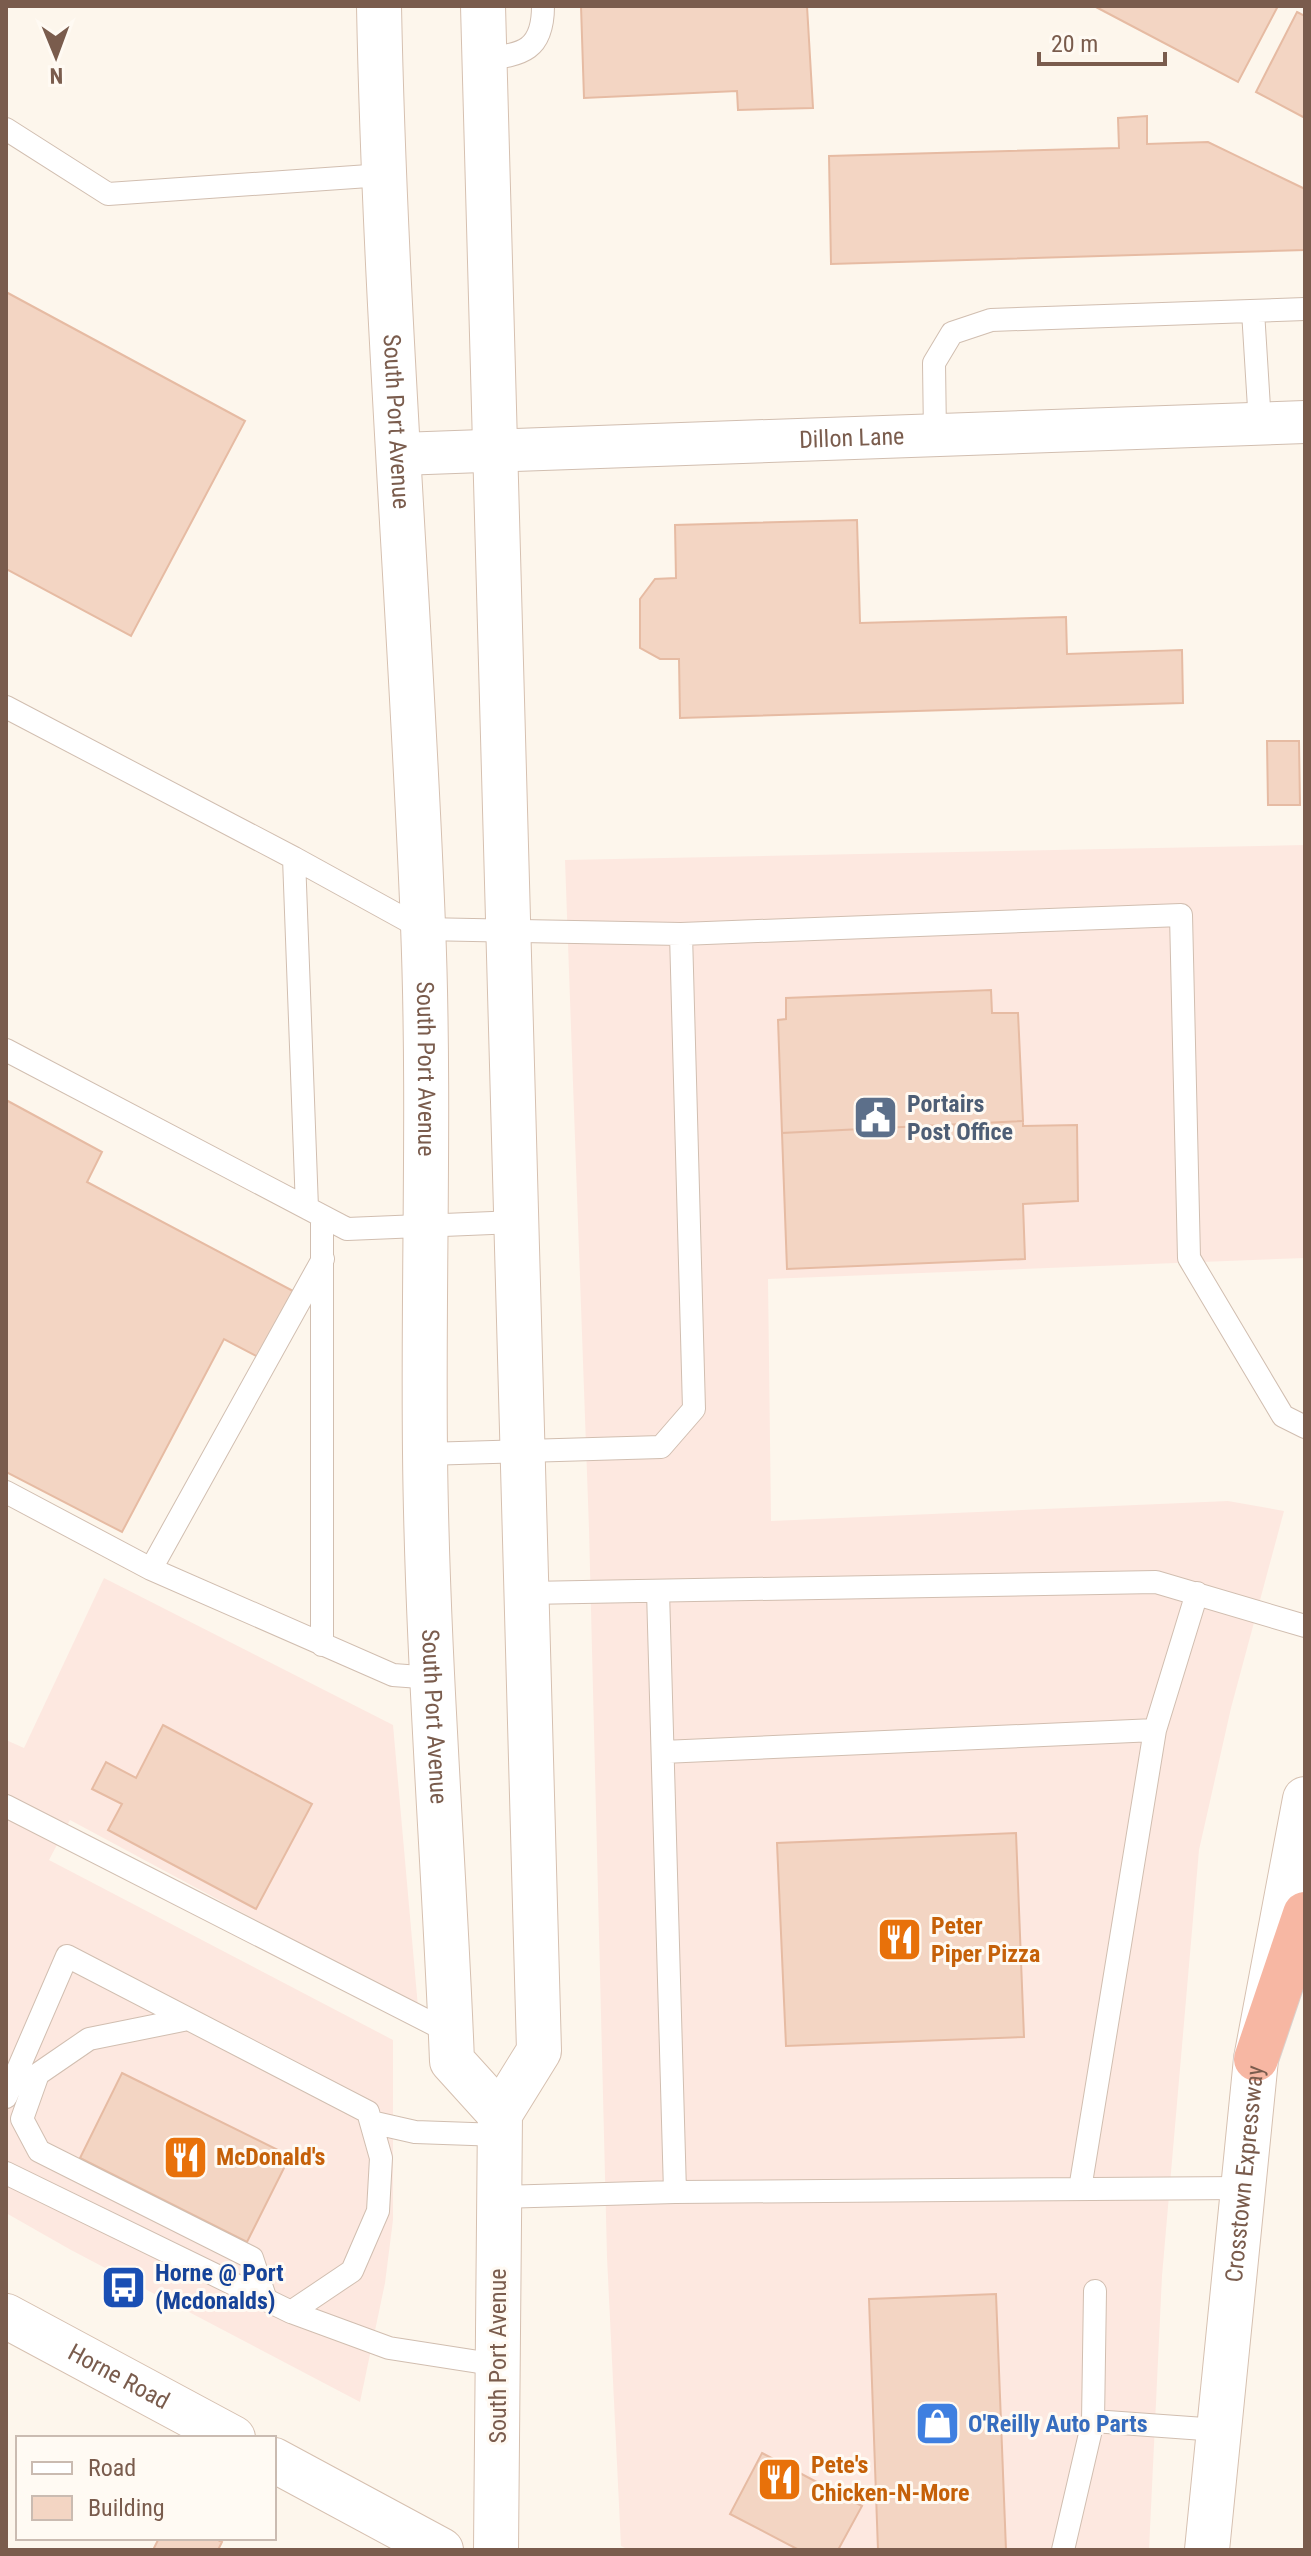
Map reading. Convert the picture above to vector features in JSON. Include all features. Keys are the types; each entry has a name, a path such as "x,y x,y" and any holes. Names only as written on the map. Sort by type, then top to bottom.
{"highway":[{"path":"1256,2059 1305,1914"}],"main road":[{"name":"South Port Avenue","path":"379,6 383,175 423,929 425,1454 452,2061 500,2124"},
{"name":"South Port Avenue","path":"483,6 539,2051 500,2124 496,2550"},
{"name":"Crosstown Expressway","path":"1207,2550 1256,2059 1305,1799"},
{"name":"Horne Road","path":"6,2316 229,2436"},
{"path":"276,2461 441,2550"}],"street":[{"name":"Dillon Lane","path":"400,454 1305,422"}],"lane":[{"path":"484,59 517,55 538,40 543,6"},
{"path":"6,129 108,194 383,175"},
{"path":"935,435 934,363 952,333 991,320 1305,309"},
{"path":"1253,311 1260,424"},
{"path":"6,707 423,929 681,934 1181,915 1189,1258 1283,1416 1305,1427"},
{"path":"294,858 315,1212 323,1259 322,1645"},
{"path":"425,1454 661,1447 694,1409 681,934"},
{"path":"6,1050 347,1229 517,1222"},
{"path":"151,1569 323,1259"},
{"path":"6,1492 151,1569 322,1645 393,1675 434,1678"},
{"path":"527,1593 1156,1582 1305,1626"},
{"path":"658,1591 675,2192"},
{"path":"1080,2189 1155,1730 1197,1593"},
{"path":"663,1752 1155,1730"},
{"path":"6,1806 451,2033"},
{"path":"6,2097 67,1956 368,2112 381,2158 378,2211 352,2271 291,2312"},
{"path":"188,2019 89,2039 38,2074 22,2119 39,2151 252,2258 266,2300"},
{"path":"371,2122 415,2132 500,2124"},
{"path":"6,2173 291,2312 389,2348 498,2365"},
{"path":"498,2197 675,2192 1243,2188"},
{"path":"1063,2550 1093,2421 1095,2291"},
{"path":"1093,2421 1218,2430"}],"shaded area":[{"path":"1305,845 1305,1258 768,1279 771,1521 1228,1501 1284,1511 1231,1708 1199,1850 1162,2276 1149,2550 629,2550 621,2546 607,2257 589,1529 565,860"},
{"path":"104,1578 393,1725 418,2007 70,1820 49,1860 393,2040 393,2220 385,2283 360,2402 6,2213 6,1740 24,1748"}],"building":[{"path":"581,6 807,6 813,108 738,110 737,91 584,98"},
{"path":"1094,6 1278,6 1238,82"},
{"path":"1297,12 1305,16 1305,118 1256,92"},
{"path":"1147,116 1147,144 1208,142 1305,189 1305,250 831,264 829,156 1119,148 1118,118"},
{"path":"6,292 245,421 131,636 6,569"},
{"path":"857,520 860,623 1066,617 1067,654 1182,650 1183,703 680,718 679,659 660,659 640,648 640,599 655,579 676,578 675,525"},
{"path":"1267,741 1299,741 1300,805 1268,805"},
{"path":"991,990 992,1013 1018,1013 1023,1121 782,1133 778,1020 786,1019 786,998"},
{"path":"6,1100 102,1152 87,1182 293,1291 258,1357 224,1339 122,1532 6,1472"},
{"path":"1023,1121 1023,1126 1077,1125 1078,1201 1023,1204 1025,1259 787,1269 782,1133"},
{"path":"163,1725 312,1804 256,1909 108,1830 122,1804 92,1789 106,1762 136,1778"},
{"name":"Peter Piper Pizza","path":"1016,1833 1024,2037 786,2046 777,1843"},
{"name":"McDonald's","path":"122,2073 290,2156 247,2242 80,2158"},
{"name":"O'Reilly Auto Parts","path":"996,2294 1006,2550 878,2550 869,2299"},
{"name":"Pete's Chicken-N-More","path":"762,2453 862,2506 838,2550 799,2550 730,2514"},
{"path":"158,2540 222,2542 218,2550 153,2550"}],"place":[{"name":"Portairs Post Office","path":"876,1118"},
{"name":"Peter Piper Pizza","path":"900,1940"},
{"name":"McDonald's","path":"185,2157"},
{"name":"Horne @ Port (Mcdonalds)","path":"124,2287"},
{"name":"O'Reilly Auto Parts","path":"937,2424"},
{"name":"Pete's Chicken-N-More","path":"780,2479"}]}
